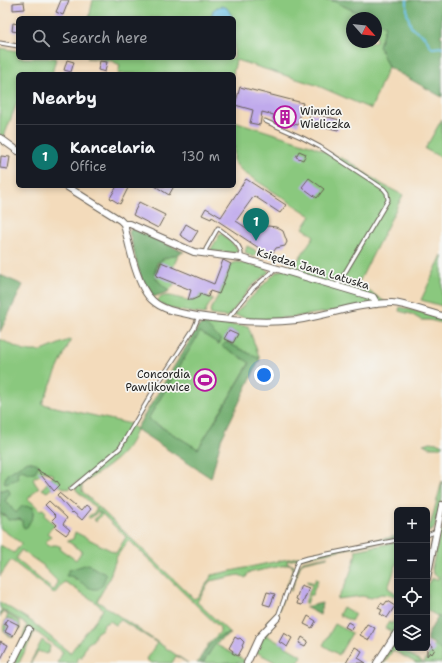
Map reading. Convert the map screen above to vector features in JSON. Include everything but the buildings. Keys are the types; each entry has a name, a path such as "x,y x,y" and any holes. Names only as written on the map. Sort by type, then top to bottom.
{"street":[{"path":"0,138 16,150"},
{"name":"Księdza Jana Latuska","path":"69,188 124,224 130,224 194,252 241,258 276,267 373,297 377,304"},
{"path":"124,224 142,287 152,300 163,308 184,314 251,322 297,320 345,309 394,303 442,316"},
{"path":"430,566 439,529 442,505"},
{"path":"247,663 259,637 278,617"},
{"path":"12,663 29,629"},
{"path":"377,663 394,637"}],"lane":[{"path":"0,43 16,46"},
{"path":"265,122 320,147 384,189 387,193 388,200 337,286"},
{"path":"205,254 206,249 218,228 239,246 242,252 241,258"},
{"path":"228,320 253,288 276,267"},
{"path":"71,489 115,453 124,443 152,393 194,328 200,316"},
{"path":"430,534 439,529"},
{"path":"278,617 298,561 394,541"}],"green space":[{"path":"93,0 331,0 356,12 346,12 346,48 380,48 388,67 371,109 316,85 236,60 236,16 89,16"},
{"path":"331,0 442,0 442,33 440,36 442,37 442,97 388,67 380,48 382,48 382,36 385,26 382,24 382,12 356,12"},
{"path":"382,24 385,26 382,36"},
{"path":"0,48 16,51 16,60 56,60 52,72 16,72 16,105 3,139 0,136"},
{"path":"104,60 236,60 233,72 118,72 120,65 112,61"},
{"path":"442,119 442,158 425,149"},
{"path":"236,122 310,145 348,161 383,185 403,195 358,284 390,305 352,308 294,317 258,320 234,315 275,273 296,263 314,236 303,228 311,216 243,172 236,164"},
{"path":"131,228 184,252 165,258 157,263 154,275 168,292 153,297 148,291 140,275 129,232"},
{"path":"221,233 236,247 238,252 211,251"},
{"path":"247,246 255,250 258,254 253,257 245,252"},
{"path":"179,253 173,268 161,263 156,275 175,283 168,292 154,275 162,260"},
{"path":"442,255 442,306 421,300"},
{"path":"237,262 266,268 269,272 251,287 228,317 211,315 210,310 219,294 231,264"},
{"path":"0,275 23,285 0,332"},
{"path":"200,294 213,299 205,314 173,309 157,301 164,296 172,296 190,300 199,297"},
{"path":"400,307 442,318 442,323 421,320 411,314 399,311"},
{"name":"Concordia Pawlikowice","path":"204,323 248,326 260,359 226,342 222,346 250,362 198,449 148,419 200,332 219,344 220,339","holes":["229,330 238,334 233,343 225,339"]},
{"path":"204,323 220,339 219,344 200,332 148,419 198,449 250,363 222,346 226,342 260,359 221,440 211,478 136,429 198,327"},
{"path":"0,339 24,351 42,351 71,339 42,404 131,424 136,429 128,447 122,454 82,484 82,491 194,599 199,596 212,575 394,537 394,539 287,561 287,563 290,564 248,573 246,578 239,575 210,581 197,602 231,634 222,635 206,652 200,663 197,663 209,643 220,632 220,628 130,541 128,541 117,556 109,579 97,601 188,663 176,656 172,663 151,663 146,659 157,643 121,620 116,625 110,621 104,624 102,629 96,633 93,640 87,644 82,657 78,658 77,663 57,663 63,652 35,631 19,663 14,663 27,625 0,608 0,602 31,621 70,653 103,609 94,601 65,582 55,593 52,592 11,560 0,576 0,545 14,553 21,543 0,528 0,514 15,520 19,519 27,527 33,516 32,507 16,513 5,501 10,493 0,491","holes":["28,461 29,473 22,470 7,474","43,471 54,475 42,489 47,492 56,485 69,489 78,481 80,483 76,487 76,490 97,509 88,517 90,518 98,512 99,514 94,520 97,522 96,521 102,515 99,511 126,537 116,553 75,532 73,539 67,541 82,551 76,560 60,549 61,547 55,545 48,546 45,543 51,536 47,533 55,525 44,515 46,512 43,509 41,510 28,499 39,487 33,479","21,550 44,566 44,568 57,581 56,588 53,590 16,559","88,564 97,570 104,572 76,580 72,577"]},
{"path":"431,442 442,444 442,447 430,447 423,444"},
{"path":"28,461 39,465 35,472 29,473 22,470 17,472 18,479 6,483 4,482 7,474"},
{"path":"442,481 442,497 435,527 430,531"},
{"path":"8,488 10,493 5,501 16,513 22,506 33,507 33,516 27,527 24,528 22,520 8,520 5,515 0,514 0,491"},
{"path":"440,531 442,531 442,619 430,612 430,580 431,579 438,579 439,577 433,574 432,568"},
{"path":"394,543 394,571 388,588 394,592 394,596 381,594 371,598 362,596 337,599 349,576 356,550"},
{"path":"328,556 301,564 290,591 299,566 303,561"},
{"path":"88,564 97,570 104,572 106,575 103,584 99,588 92,589 73,577 66,576 69,570"},
{"path":"291,565 294,566 294,568 276,615 293,569"},
{"path":"316,578 318,580 307,604 305,603 312,585 307,582 314,583"},
{"path":"322,603 320,615 305,607"},
{"path":"343,607 355,614 351,621 339,615"},
{"path":"1,610 20,622 20,630 19,625 8,618 5,624 7,627 5,632 14,637 9,636 4,632 4,623 8,615 3,612 0,617"},
{"path":"276,615 271,622 267,621"},
{"path":"438,616 442,619 442,652 430,642 430,631"},
{"path":"394,620 393,636 390,634 391,631 385,628 389,622 392,624"},
{"path":"335,624 352,633 339,655 323,645"},
{"path":"270,627 272,628 266,635 302,656 298,663 277,663 256,652 259,645 258,643"},
{"path":"226,634 231,634 217,642 203,663 200,663 213,641 216,638"},
{"path":"42,640 50,646 49,652 46,654 38,651 30,663"},
{"path":"215,644 246,661 245,663 203,663"},
{"path":"434,644 442,652 442,663 424,663"},
{"path":"394,645 394,651 384,663 382,663 385,658 390,648"},
{"path":"395,651 404,651 424,663 416,663"}],"water":[{"path":"221,6 227,8 232,16 212,16 213,10"}],"waterway":[{"path":"407,0 407,13 411,27 424,36 432,48 442,47"}],"place":[{"name":"Winnica Wieliczka","path":"285,117"},
{"name":"Kancelaria","path":"256,241"},
{"name":"Concordia Pawlikowice","path":"205,380"}]}
